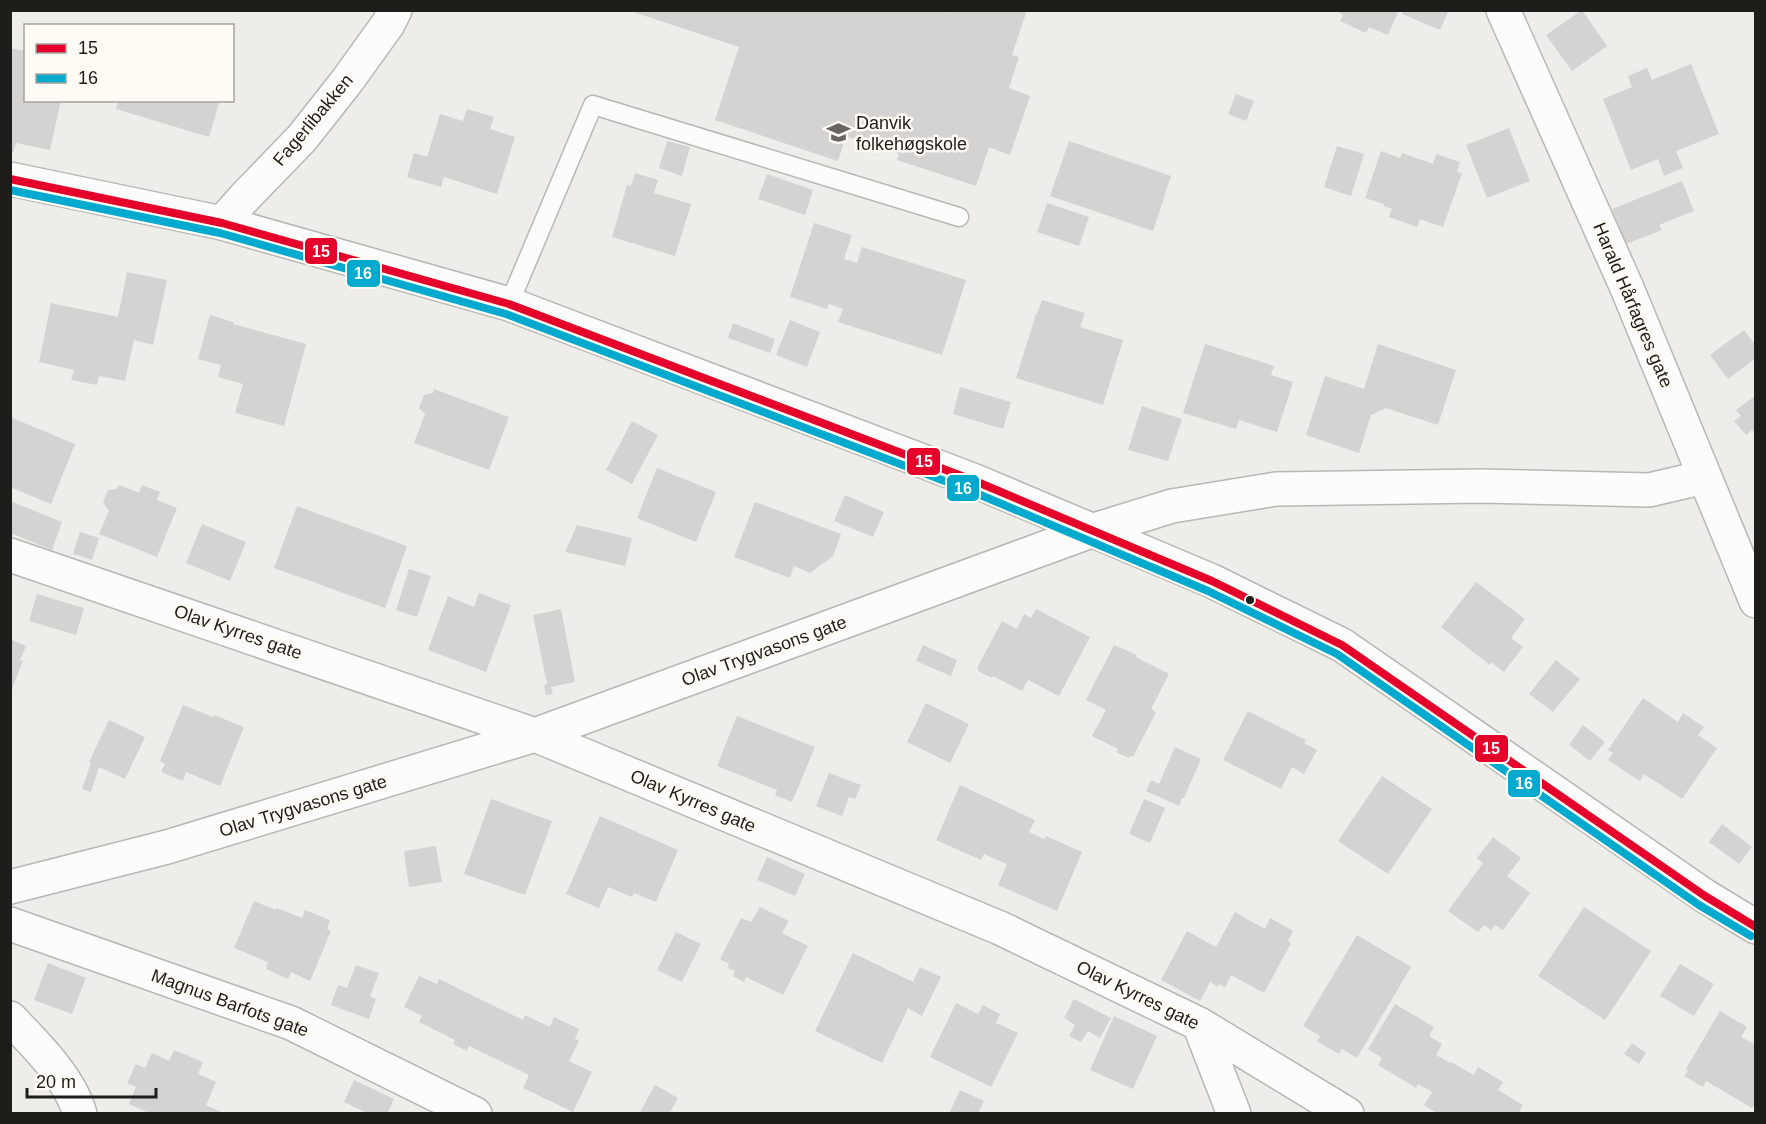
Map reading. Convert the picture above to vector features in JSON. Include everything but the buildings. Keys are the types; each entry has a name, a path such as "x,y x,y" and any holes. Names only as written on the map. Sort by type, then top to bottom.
{"street":[{"name":"Fagerlibakken","path":"222,224 302,138 347,81 388,24 395,10"},
{"name":"Harald Hårfagres gate","path":"1503,10 1627,288 1705,477 1744,544 1755,601"},
{"path":"10,179 222,224 509,304 975,482 1212,581 1342,645 1705,896 1755,927"},
{"name":"Olav Trygvasons gate","path":"10,887 167,847 535,735 1091,531 1172,506 1276,489 1481,486 1649,490 1705,477"},
{"name":"Olav Kyrres gate","path":"10,555 535,735 1000,928 1198,1024 1347,1113"},
{"name":"Magnus Barfots gate","path":"10,924 291,1023 475,1113"},
{"path":"10,1018 54,1066 80,1113"},
{"path":"1198,1024 1234,1113"}],"lane":[{"path":"509,304 593,105 959,217"}],"transit line":[{"name":"15","path":"10,179 222,223 509,304 975,481 1212,581 1342,645 1705,896 1756,927"},
{"name":"16","path":"10,190 220,233 506,314 971,491 1208,591 1337,654 1699,905 1751,936"}],"place":[{"name":"Danvik folkehøgskole","path":"838,133"}]}
